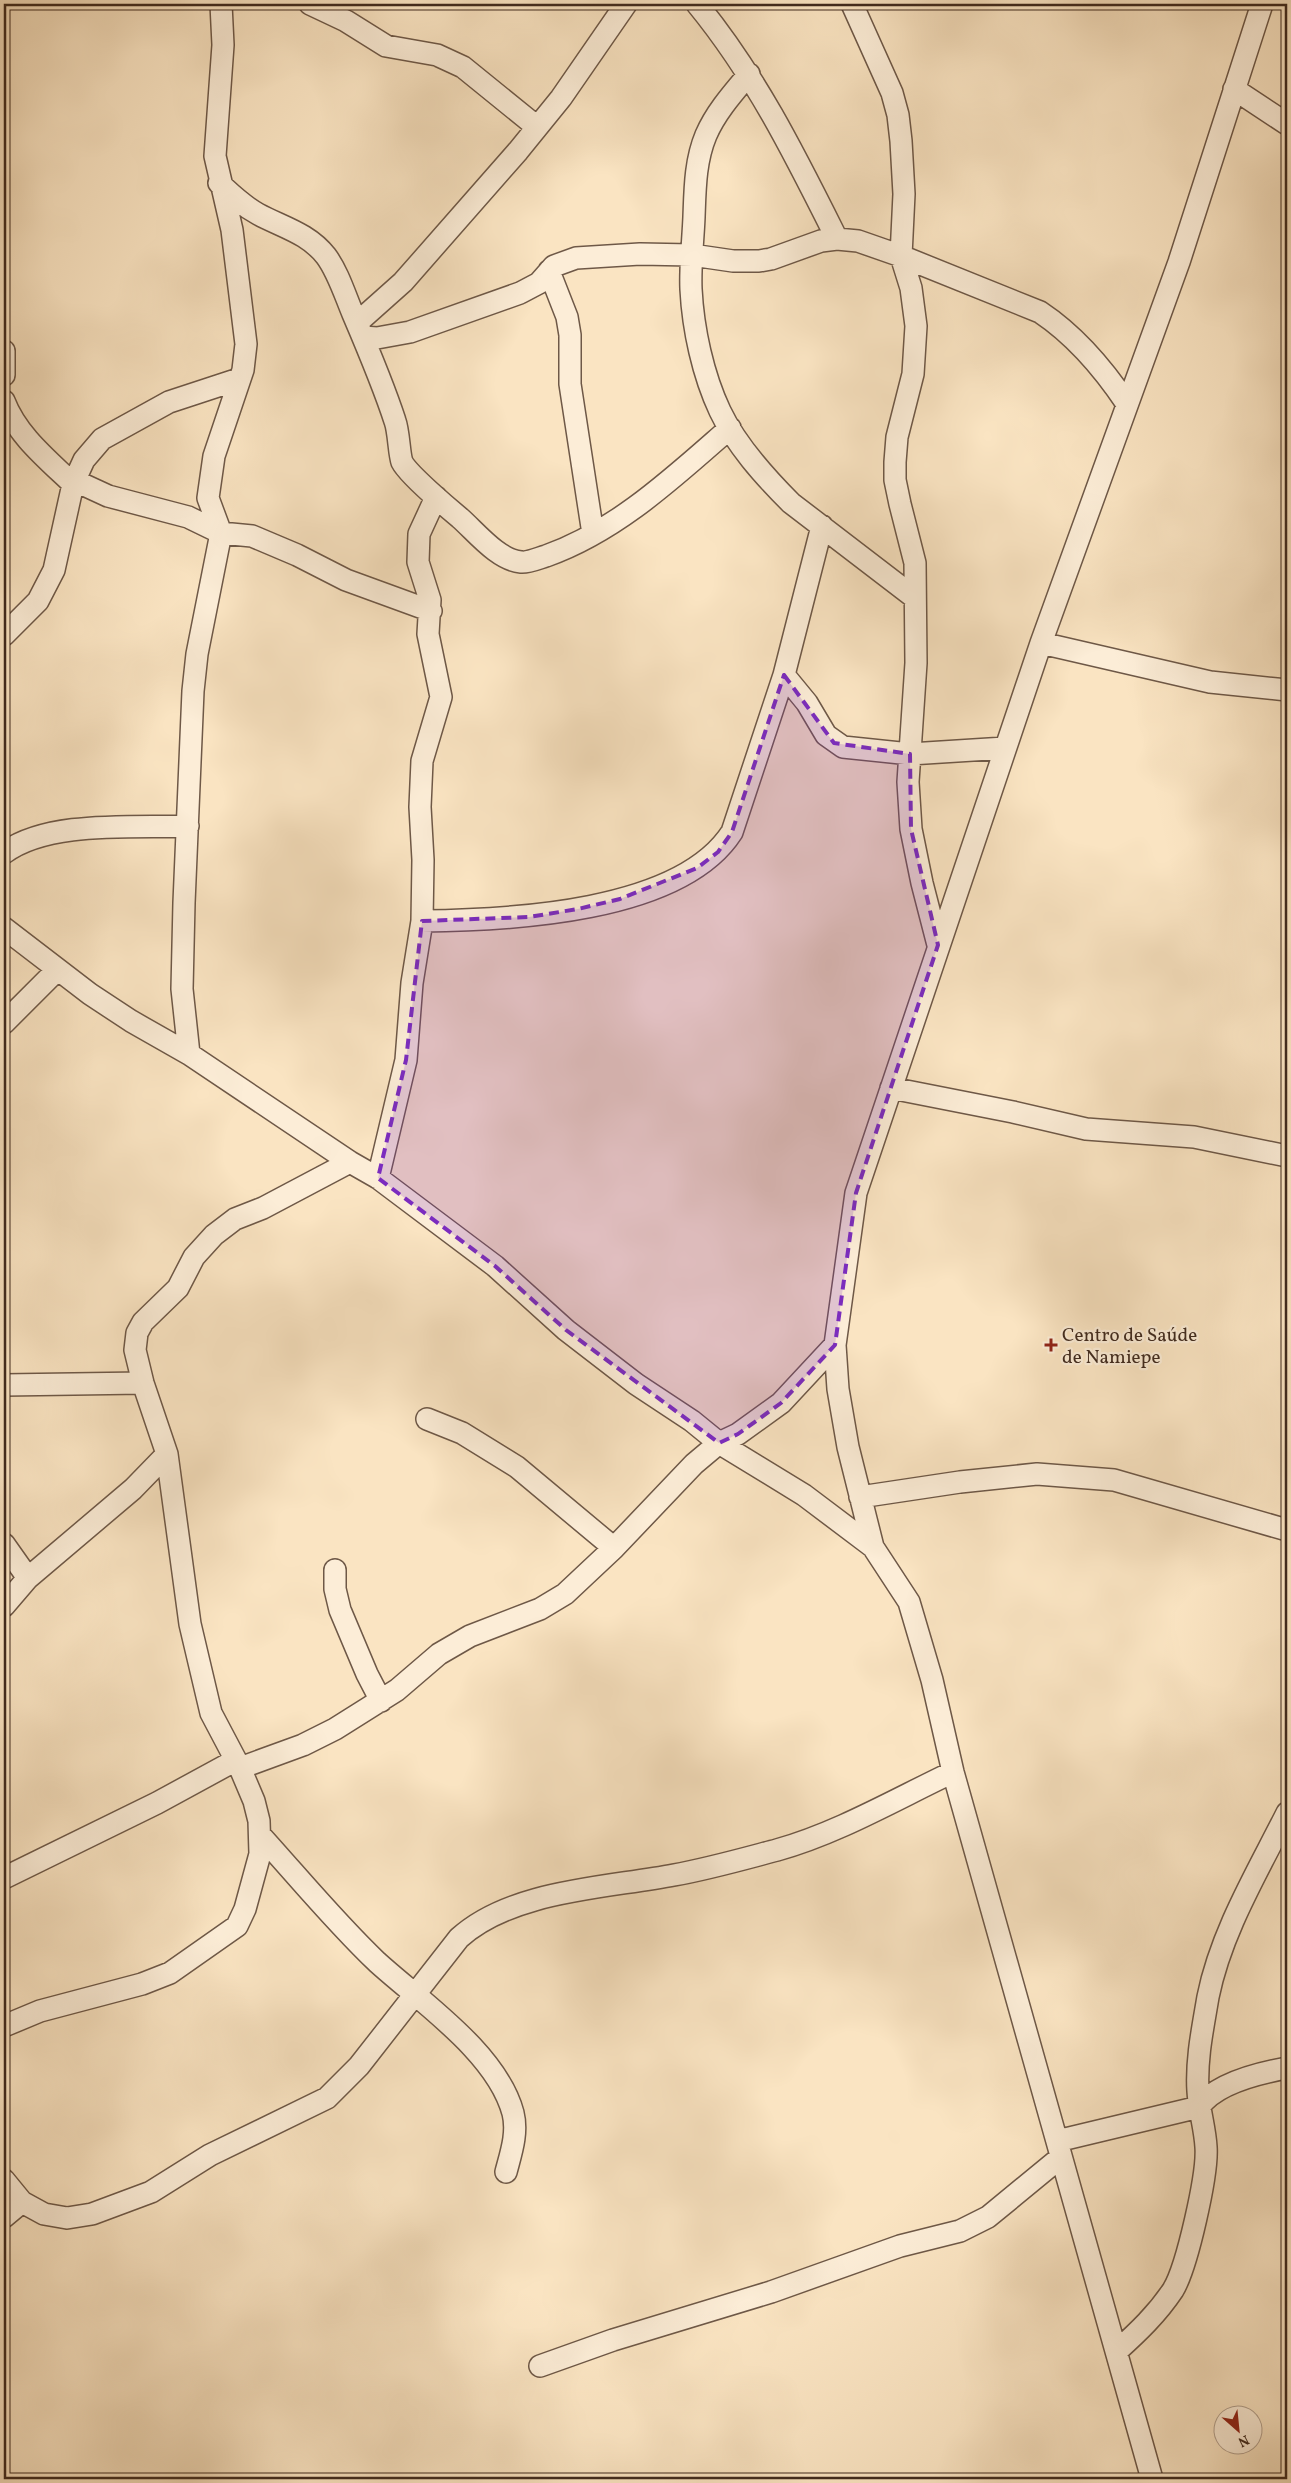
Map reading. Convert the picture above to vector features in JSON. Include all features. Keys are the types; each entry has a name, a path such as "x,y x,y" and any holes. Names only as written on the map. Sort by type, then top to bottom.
{"street":[{"path":"188,1054 182,989 196,654 221,533 208,498 214,456 246,358 243,314 232,230 219,183 215,156 223,45 221,4"},
{"path":"310,4 346,21 386,46 437,55 463,67 537,127"},
{"path":"360,330 561,98 626,4"},
{"path":"697,4 750,74 768,104 837,239"},
{"path":"852,4 874,49 892,93 898,115 904,194 902,256 911,288 916,326 913,374 898,438 895,480 915,563 916,663 908,782 911,829 938,945"},
{"path":"1244,4 1251,37"},
{"path":"1152,2479 953,1772 932,1680 909,1602 873,1547 848,1447 838,1389 835,1345 856,1193 1041,643 1179,262 1262,4"},
{"path":"750,74 727,99 705,136 698,159 691,290 709,385 720,412 730,428 746,452 778,490 791,503 915,598"},
{"path":"1234,89 1287,124"},
{"path":"219,183 237,200 257,213 297,231 321,251 338,278 396,423 402,462 436,497 498,552 514,561 523,563 562,550 620,518 667,482 730,428"},
{"path":"360,330 393,336 440,322 533,288 549,270 563,262 576,258 640,254 692,255 733,261 759,261 771,259 822,241 837,239 858,241 902,256 1040,312 1059,325 1097,362 1127,404"},
{"path":"549,270 567,317 570,335 570,384 593,534"},
{"path":"4,351 4,375"},
{"path":"4,635 38,601 54,570 73,484 84,460 102,440 169,402 239,379"},
{"path":"4,401 9,414 32,444 73,484 82,484 108,496 188,517 221,533 252,536 297,554 346,580 431,611"},
{"path":"378,1178 406,1060 412,983 422,922 422,761 441,697 428,634 431,611 430,600 418,562 419,534 436,497"},
{"path":"422,922 529,917 578,909 620,899 697,868 718,852 732,832 759,745 784,675 822,526"},
{"path":"1041,643 1210,682 1287,690"},
{"path":"784,675 807,703 826,735 834,743 843,747 910,754 1005,748"},
{"path":"4,853 14,846 37,836 68,830 188,826"},
{"path":"4,928 57,970 131,1021 188,1054 350,1162 378,1178 495,1266 566,1330 718,1443 804,1495 873,1547"},
{"path":"4,1023 57,970"},
{"path":"891,1088 1013,1112 1086,1129 1194,1137 1287,1156"},
{"path":"4,2026 40,2011 142,1984 170,1973 237,1926 253,1884 260,1854 261,1836 254,1801 238,1764 211,1713 190,1624 167,1454 143,1383 136,1350 137,1333 143,1322 178,1288 194,1257 204,1245 235,1219 263,1208 350,1162"},
{"path":"4,1878 238,1764 303,1745 335,1729 381,1701 439,1654 470,1636 540,1609 565,1594 614,1548 673,1485 718,1443 738,1434 781,1403 835,1345"},
{"path":"4,1385 143,1383"},
{"path":"427,1419 462,1433 517,1467 614,1548"},
{"path":"4,1606 28,1578 133,1489 167,1454"},
{"path":"860,1496 977,1479 1037,1474 1114,1480 1287,1530"},
{"path":"4,1544 28,1578"},
{"path":"335,1570 334,1589 340,1610 367,1674 381,1701"},
{"path":"4,2180 22,2202 44,2214 67,2218 92,2214 151,2192 210,2155 327,2098 360,2066 392,2022 416,1995 459,1938 474,1924 566,1892 675,1875 778,1850 826,1832 953,1772"},
{"path":"1117,2351 1148,2323 1174,2288 1193,2233 1203,2182 1206,2148 1199,2107 1198,2070 1202,2034 1217,1962 1238,1913 1287,1813"},
{"path":"261,1836 377,1962 434,2009 470,2045 497,2080 513,2111 516,2129 506,2172"},
{"path":"540,2366 613,2340 779,2289 900,2246 960,2230 988,2217 1059,2149 1199,2107 1204,2100 1220,2088 1287,2068"},
{"path":"4,2217 22,2202"}],"highlighted area":[{"path":"784,675 834,743 910,754 911,829 938,945 856,1193 835,1345 781,1403 738,1434 719,1443 566,1330 495,1266 378,1178 406,1060 422,921 529,917 578,909 620,899 697,868 718,852 732,832"}],"place":[{"name":"Centro de Saúde de Namiepe","path":"1051,1345"}]}
